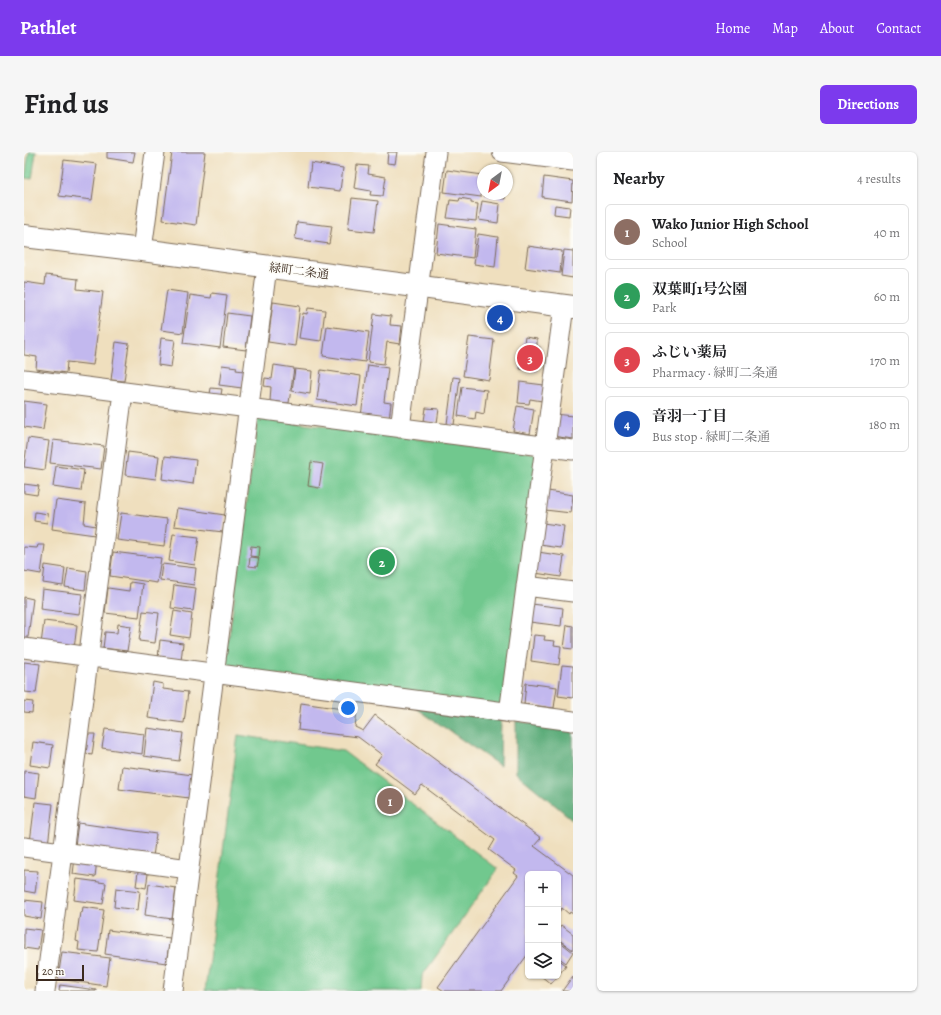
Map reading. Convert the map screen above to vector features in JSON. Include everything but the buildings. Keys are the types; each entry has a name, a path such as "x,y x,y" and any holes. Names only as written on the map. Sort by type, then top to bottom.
{"street":[{"path":"142,250 155,152"},
{"path":"400,428 436,152"},
{"path":"502,152 573,161"},
{"name":"緑町二条通","path":"24,236 569,306"},
{"path":"173,991 267,267"},
{"path":"509,713 545,446 569,306"},
{"path":"24,379 573,450"},
{"path":"45,991 123,392"},
{"path":"526,586 573,592"},
{"path":"24,648 573,721"},
{"path":"24,847 189,869"}],"green space":[{"path":"29,152 36,152 32,179 25,178"},
{"path":"258,418 539,455 506,706 225,668"},
{"path":"416,708 501,719 500,766"},
{"path":"516,721 573,729 573,820 516,773"},
{"path":"238,735 343,751 498,869 422,976 421,991 205,991"}],"place":[{"name":"音羽一丁目","path":"500,318"},
{"name":"ふじい薬局","path":"530,358"},
{"name":"双葉町1号公園","path":"382,562"},
{"name":"Wako Junior High School","path":"390,801"}]}
